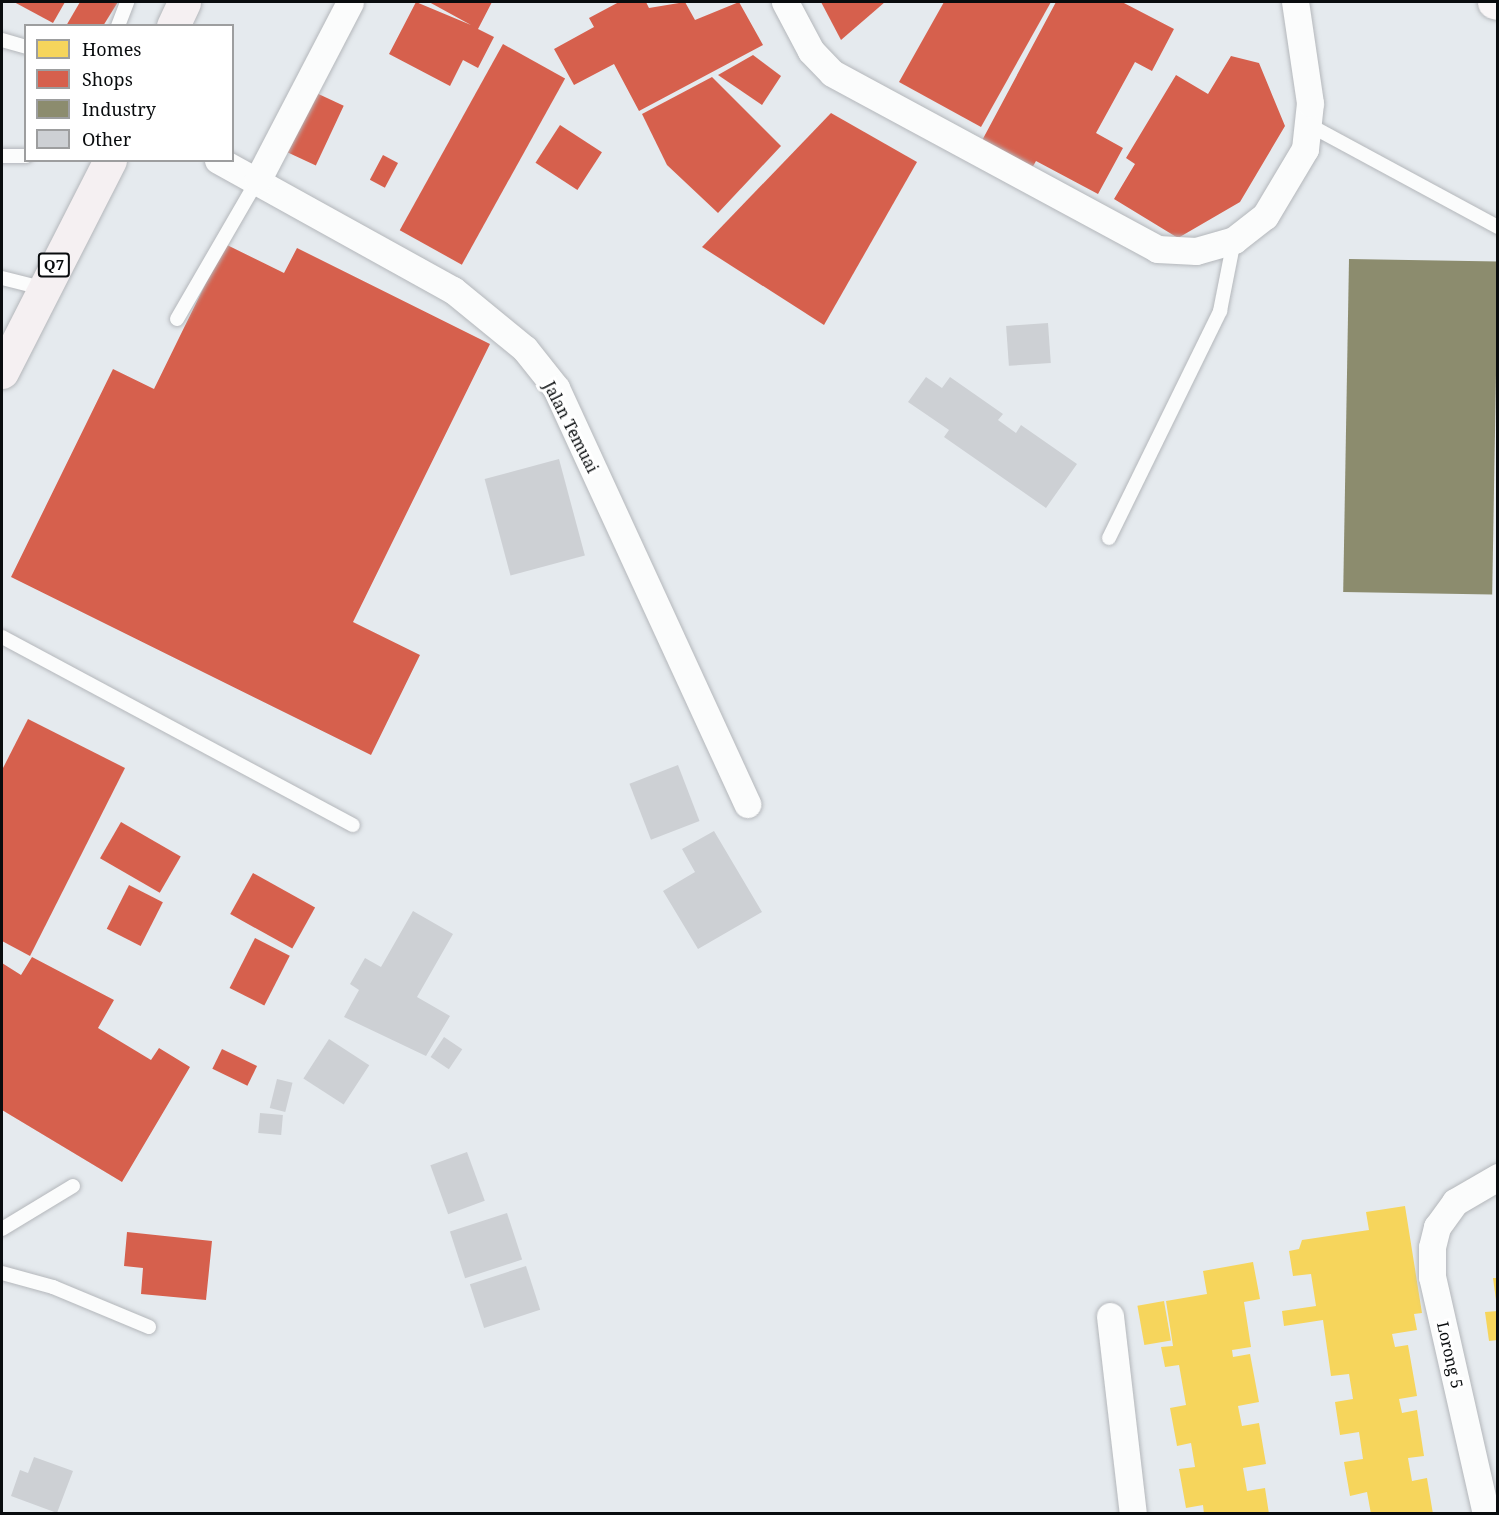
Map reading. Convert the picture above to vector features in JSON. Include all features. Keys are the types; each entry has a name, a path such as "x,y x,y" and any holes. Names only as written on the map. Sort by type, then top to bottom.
{"main road":[{"path":"174,24 184,2"},
{"name":"Q7","path":"2,372 42,288 109,162"}],"street":[{"path":"258,179 350,2"},
{"path":"785,2 811,51 832,73 1147,244 1196,251 1234,240 1265,216 1305,149 1311,126 1295,2"},
{"name":"Jalan Temuai","path":"222,162 258,179 453,290 525,349 556,388 747,804"},
{"name":"Lorong 5","path":"1486,1514 1432,1277 1437,1227 1455,1202 1497,1177"},
{"path":"1110,1316 1133,1514"}],"lane":[{"path":"119,24 127,2"},
{"path":"2,39 24,46"},
{"path":"1311,126 1497,227"},
{"path":"2,156 24,156"},
{"path":"177,319 215,247 238,223 258,179"},
{"path":"1109,538 1220,311 1234,240"},
{"path":"2,278 42,288"},
{"path":"2,637 354,825"},
{"path":"2,1229 73,1186"},
{"path":"2,1273 53,1287 149,1327"}],"building: Homes":[{"path":"1405,1206 1422,1313 1414,1314 1417,1330 1392,1334 1395,1347 1408,1345 1417,1396 1399,1399 1402,1413 1417,1410 1424,1456 1408,1458 1412,1481 1427,1478 1433,1514 1371,1514 1367,1492 1350,1496 1344,1462 1363,1459 1359,1432 1340,1435 1335,1402 1353,1399 1349,1374 1331,1376 1323,1320 1284,1326 1282,1311 1316,1306 1311,1274 1293,1276 1289,1251 1299,1249 1302,1240 1369,1230 1366,1212"},
{"path":"1253,1262 1260,1299 1244,1302 1251,1347 1232,1350 1233,1357 1250,1354 1259,1402 1238,1406 1242,1426 1259,1423 1266,1464 1243,1468 1247,1491 1265,1488 1269,1514 1204,1514 1203,1505 1186,1508 1179,1469 1195,1467 1191,1443 1177,1446 1170,1408 1186,1405 1179,1365 1165,1367 1161,1347 1173,1346 1166,1301 1207,1294 1203,1271"},
{"path":"1493,1278 1498,1278 1498,1300 1496,1300"},
{"path":"1164,1301 1171,1340 1144,1345 1137,1306"},
{"path":"1498,1311 1498,1340 1489,1341 1485,1312"}],"building: Shops":[{"path":"14,2 65,2 53,23"},
{"path":"80,2 118,2 104,24 67,24"},
{"path":"416,2 471,25 429,2 492,2 478,29 494,37 478,68 463,60 450,86 389,54"},
{"path":"619,2 646,2 649,8 685,2 695,20 739,2 763,45 639,111 614,64 574,85 554,49 594,27 589,18"},
{"path":"821,2 885,2 841,40"},
{"path":"944,2 1051,2 981,127 899,82"},
{"path":"1056,2 1122,2 1174,29 1152,71 1135,62 1096,133 1123,148 1098,194 1036,161 1028,175 978,148"},
{"path":"503,44 565,78 462,265 400,230"},
{"path":"753,55 781,76 762,105 718,75"},
{"path":"1231,56 1259,63 1285,126 1240,202 1178,238 1114,199 1135,164 1126,158 1176,75 1208,94"},
{"path":"712,77 781,146 718,213 667,165 642,114"},
{"path":"312,91 344,106 316,166 284,151"},
{"path":"831,113 917,162 824,325 702,247"},
{"path":"560,125 602,152 577,190 535,163"},
{"path":"383,155 398,163 385,188 370,180"},
{"path":"225,244 284,273 297,248 490,344 353,622 420,655 371,755 11,577 113,369 154,389"},
{"path":"28,719 125,768 30,956 2,941 2,770"},
{"path":"121,822 181,856 160,893 100,858"},
{"path":"253,873 315,907 292,949 230,914"},
{"path":"129,885 163,902 141,946 107,929"},
{"path":"255,938 290,956 264,1006 230,988"},
{"path":"32,957 114,1000 98,1028 151,1060 159,1048 190,1067 122,1182 2,1110 2,963 21,975"},
{"path":"222,1049 257,1066 247,1086 212,1069"},
{"path":"127,1232 212,1241 206,1300 141,1294 143,1268 124,1266"}],"building: Industry":[{"path":"1349,259 1498,262 1492,595 1343,592"}],"building: Other":[{"path":"1048,323 1051,363 1009,366 1006,326"},
{"path":"926,377 942,388 950,377 1003,414 998,420 1016,433 1021,425 1077,464 1046,508 944,437 949,430 908,402"},
{"path":"559,459 585,556 511,576 485,479"},
{"path":"678,765 700,821 651,840 629,784"},
{"path":"714,831 762,912 698,949 663,891 695,872 682,849"},
{"path":"413,911 453,934 417,997 450,1016 426,1056 344,1017 359,990 350,984 365,958 381,967"},
{"path":"444,1037 462,1049 449,1069 431,1057"},
{"path":"329,1039 369,1065 344,1105 303,1078"},
{"path":"277,1079 293,1083 285,1112 270,1108"},
{"path":"260,1113 283,1115 281,1135 258,1133"},
{"path":"467,1152 485,1201 448,1214 430,1165"},
{"path":"507,1213 522,1260 465,1278 450,1232"},
{"path":"526,1266 540,1310 484,1328 470,1284"},
{"path":"34,1457 73,1471 57,1513 11,1496 20,1470 28,1473"}]}
